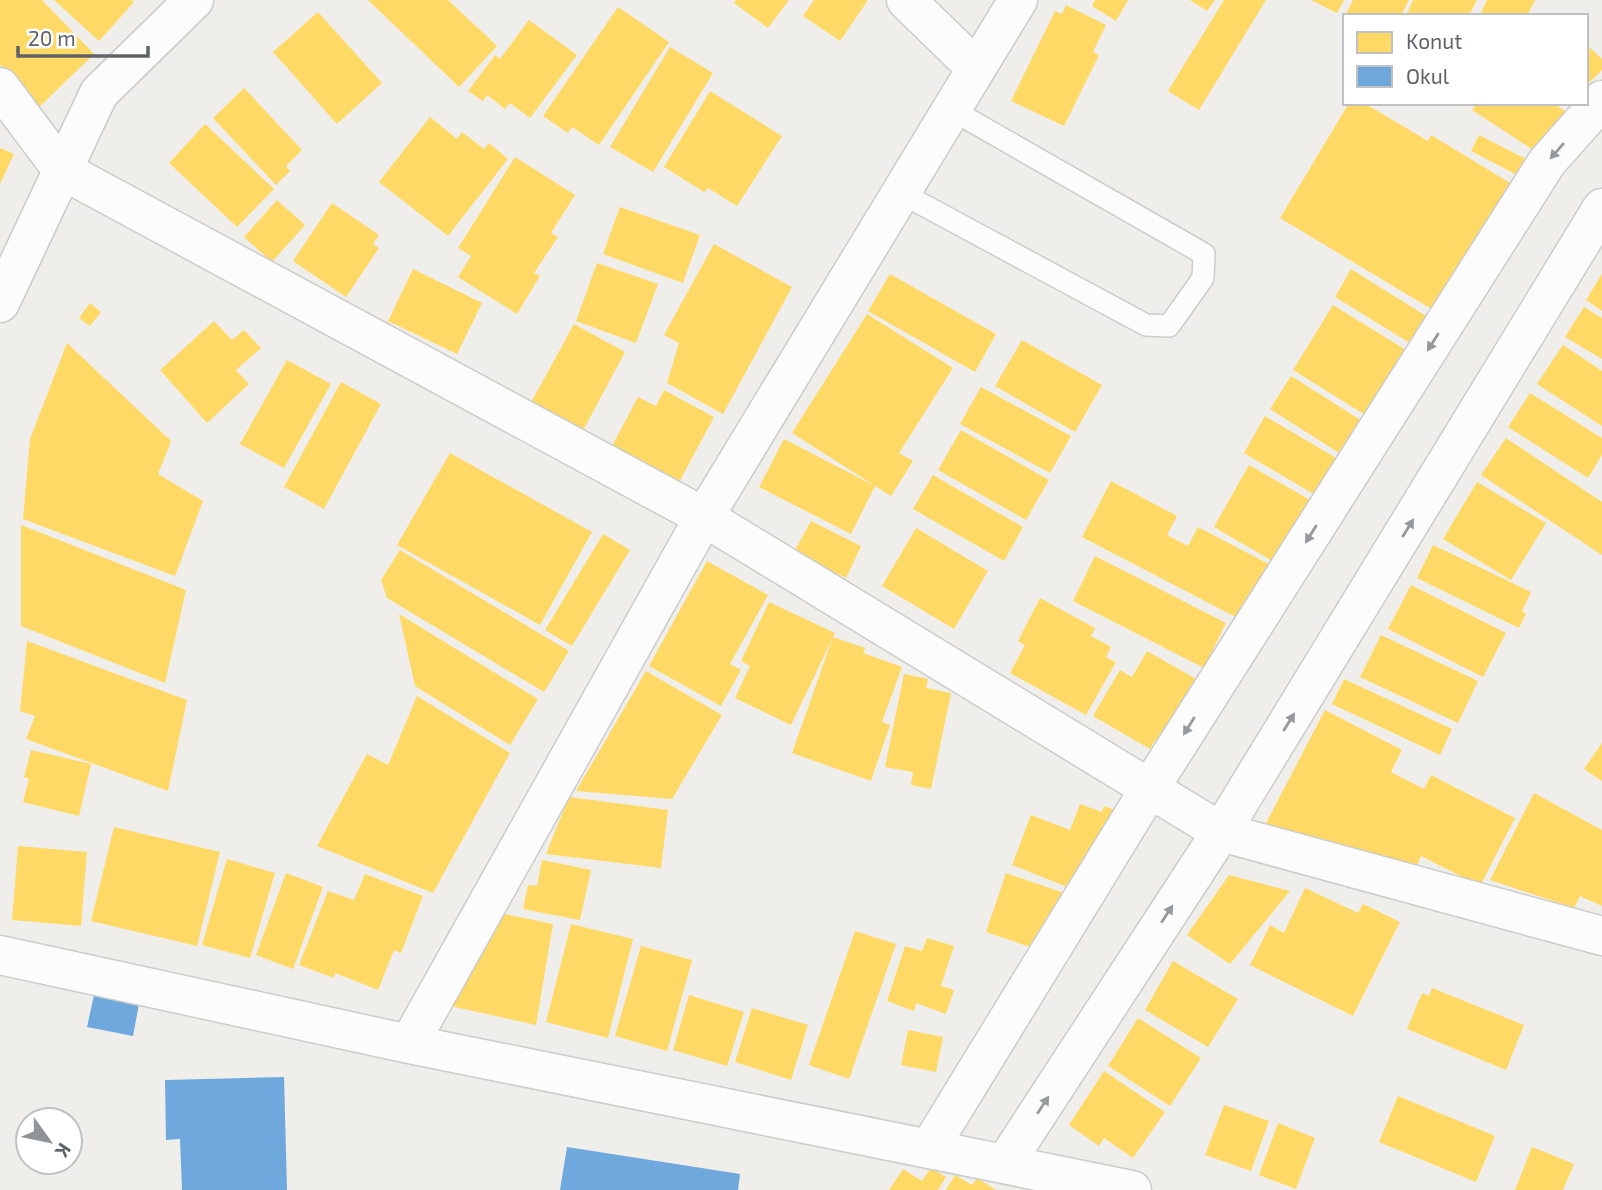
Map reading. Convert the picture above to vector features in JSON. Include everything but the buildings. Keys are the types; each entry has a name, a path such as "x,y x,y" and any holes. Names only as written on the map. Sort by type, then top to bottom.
{"street":[{"path":"0,303 99,93 194,0"},
{"path":"906,0 976,68"},
{"path":"409,1044 705,517 1018,0"},
{"path":"0,87 62,170 705,517 1221,832 1602,936"},
{"path":"930,1147 1150,788 1547,162 1602,100"},
{"path":"1006,1162 1221,832 1602,208"},
{"path":"0,955 409,1044 1006,1162 1132,1190"}],"lane":[{"path":"901,193 1146,325 1169,326 1203,278 1204,254 952,110"}]}
